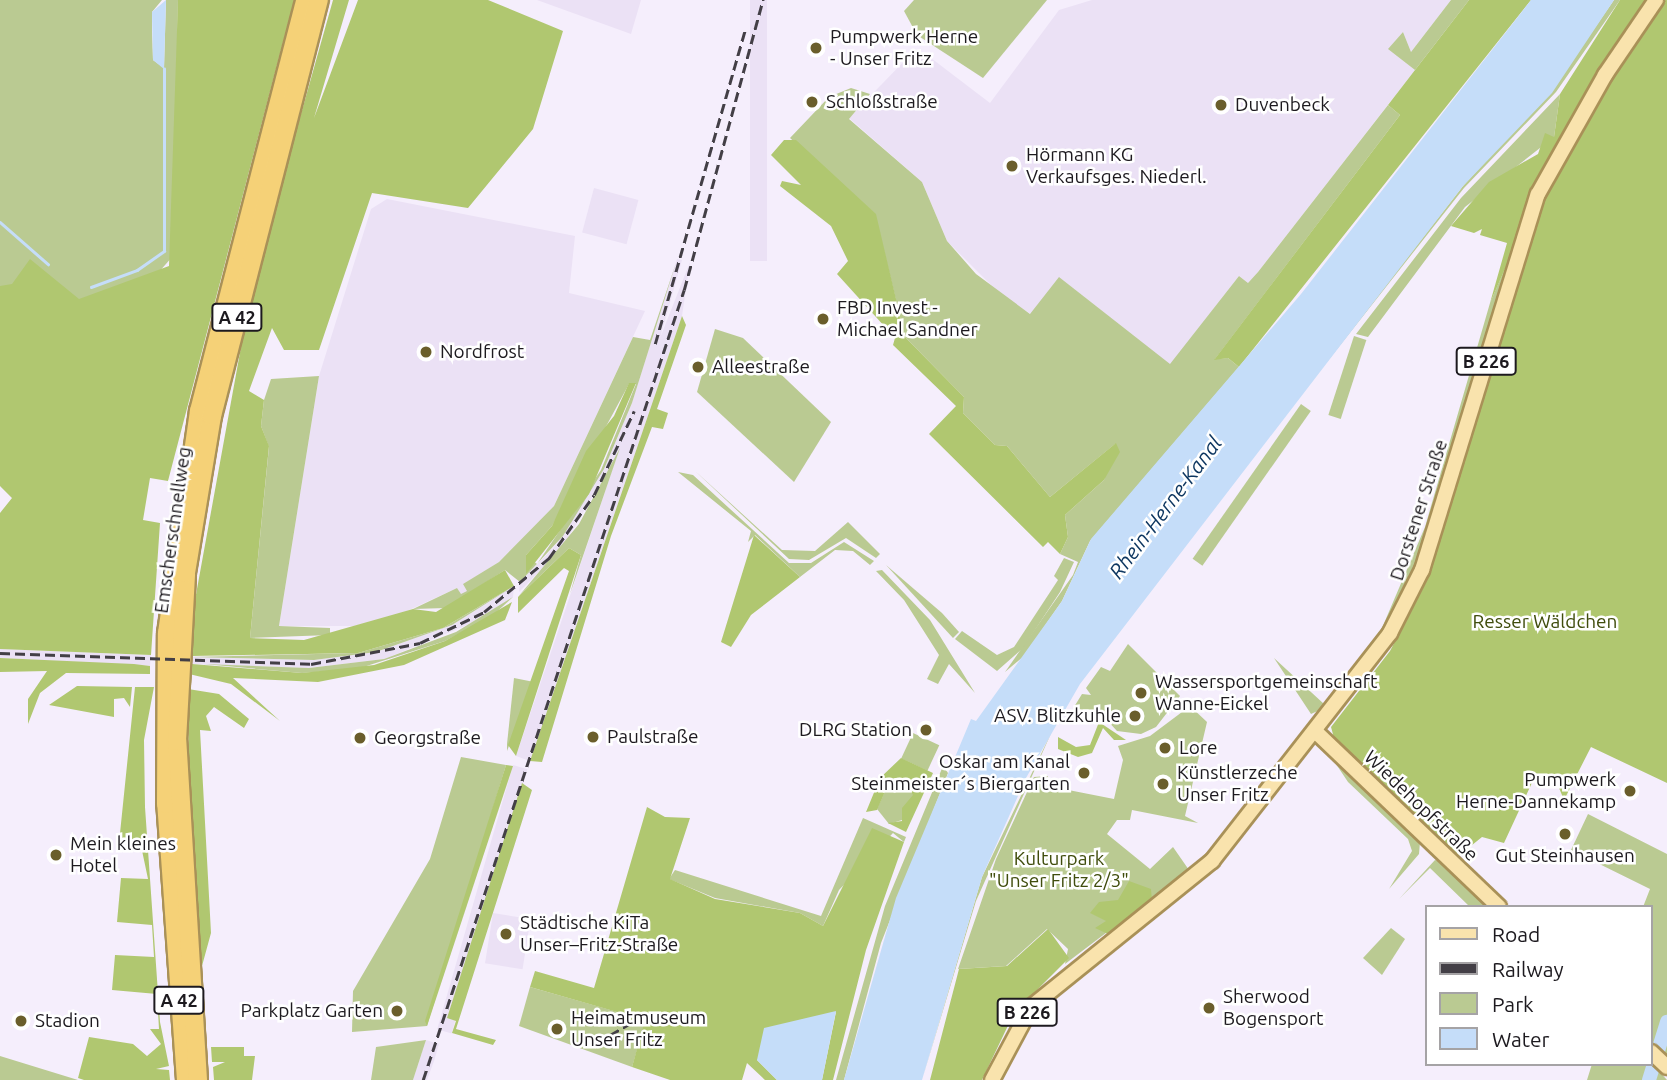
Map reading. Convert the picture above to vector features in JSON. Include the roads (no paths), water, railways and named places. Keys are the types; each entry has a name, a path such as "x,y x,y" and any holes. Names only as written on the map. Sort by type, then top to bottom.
{"highway":[{"name":"Emscherschnellweg","path":"186,1080 166,804 167,633 199,411 305,0"},
{"name":"Emscherschnellweg","path":"198,1080 177,741 186,573 212,416 319,0"}],"main road":[{"name":"Dorstener Straße","path":"992,1080 1031,1007 1191,882 1316,732 1383,645 1417,584 1528,220 1569,136 1656,0"},
{"name":"Wiedehopfstraße","path":"1316,732 1497,905"},
{"path":"1653,1054 1667,1067"}],"water":[{"path":"166,0 164,69 153,60 152,12"},
{"name":"Rhein-Herne-Kanal","path":"1531,0 1614,0 1552,93 1463,186 1080,684 1026,778 982,877 922,1080 844,1080 896,898 971,719 976,721 1062,601 1091,539 1301,294"},
{"path":"836,1011 822,1080 777,1080 757,1060 764,1028"}],"waterway":[{"path":"91,287 137,270 164,251 164,69"},
{"path":"0,222 48,264"},
{"path":"1649,1080 1667,1022"}],"railway":[{"path":"423,1080 684,290 763,0"},
{"path":"655,344 745,31"},
{"path":"0,653 311,664 420,643 484,612 549,558 594,495 634,411"},
{"path":"610,1035 638,1019"},
{"path":"591,1037 601,1046"}],"place":[{"name":"Pumpwerk Herne - Unser Fritz","path":"816,48"},
{"name":"Schloßstraße","path":"812,102"},
{"name":"Duvenbeck","path":"1221,105"},
{"name":"Hörmann KG Verkaufsges. Niederl.","path":"1012,166"},
{"name":"FBD Invest - Michael Sandner","path":"823,319"},
{"name":"Nordfrost","path":"426,352"},
{"name":"Alleestraße","path":"698,367"},
{"name":"Wassersportgemeinschaft Wanne-Eickel","path":"1141,693"},
{"name":"ASV. Blitzkuhle","path":"1135,716"},
{"name":"DLRG Station","path":"926,730"},
{"name":"Paulstraße","path":"593,737"},
{"name":"Georgstraße","path":"360,738"},
{"name":"Lore","path":"1165,748"},
{"name":"Oskar am Kanal Steinmeister´s Biergarten","path":"1084,773"},
{"name":"Künstlerzeche Unser Fritz","path":"1163,784"},
{"name":"Pumpwerk Herne-Dannekamp","path":"1630,791"},
{"name":"Gut Steinhausen","path":"1565,834"},
{"name":"Mein kleines Hotel","path":"56,855"},
{"name":"Städtische KiTa Unser–Fritz-Straße","path":"506,934"},
{"name":"Sherwood Bogensport","path":"1209,1008"},
{"name":"Parkplatz Garten","path":"397,1011"},
{"name":"Stadion","path":"21,1021"},
{"name":"Heimatmuseum Unser Fritz","path":"557,1029"}],"park label":[{"name":"Resser Wäldchen","path":"1545,622"},
{"name":"Kulturpark \"Unser Fritz 2/3\"","path":"1059,870"}]}
